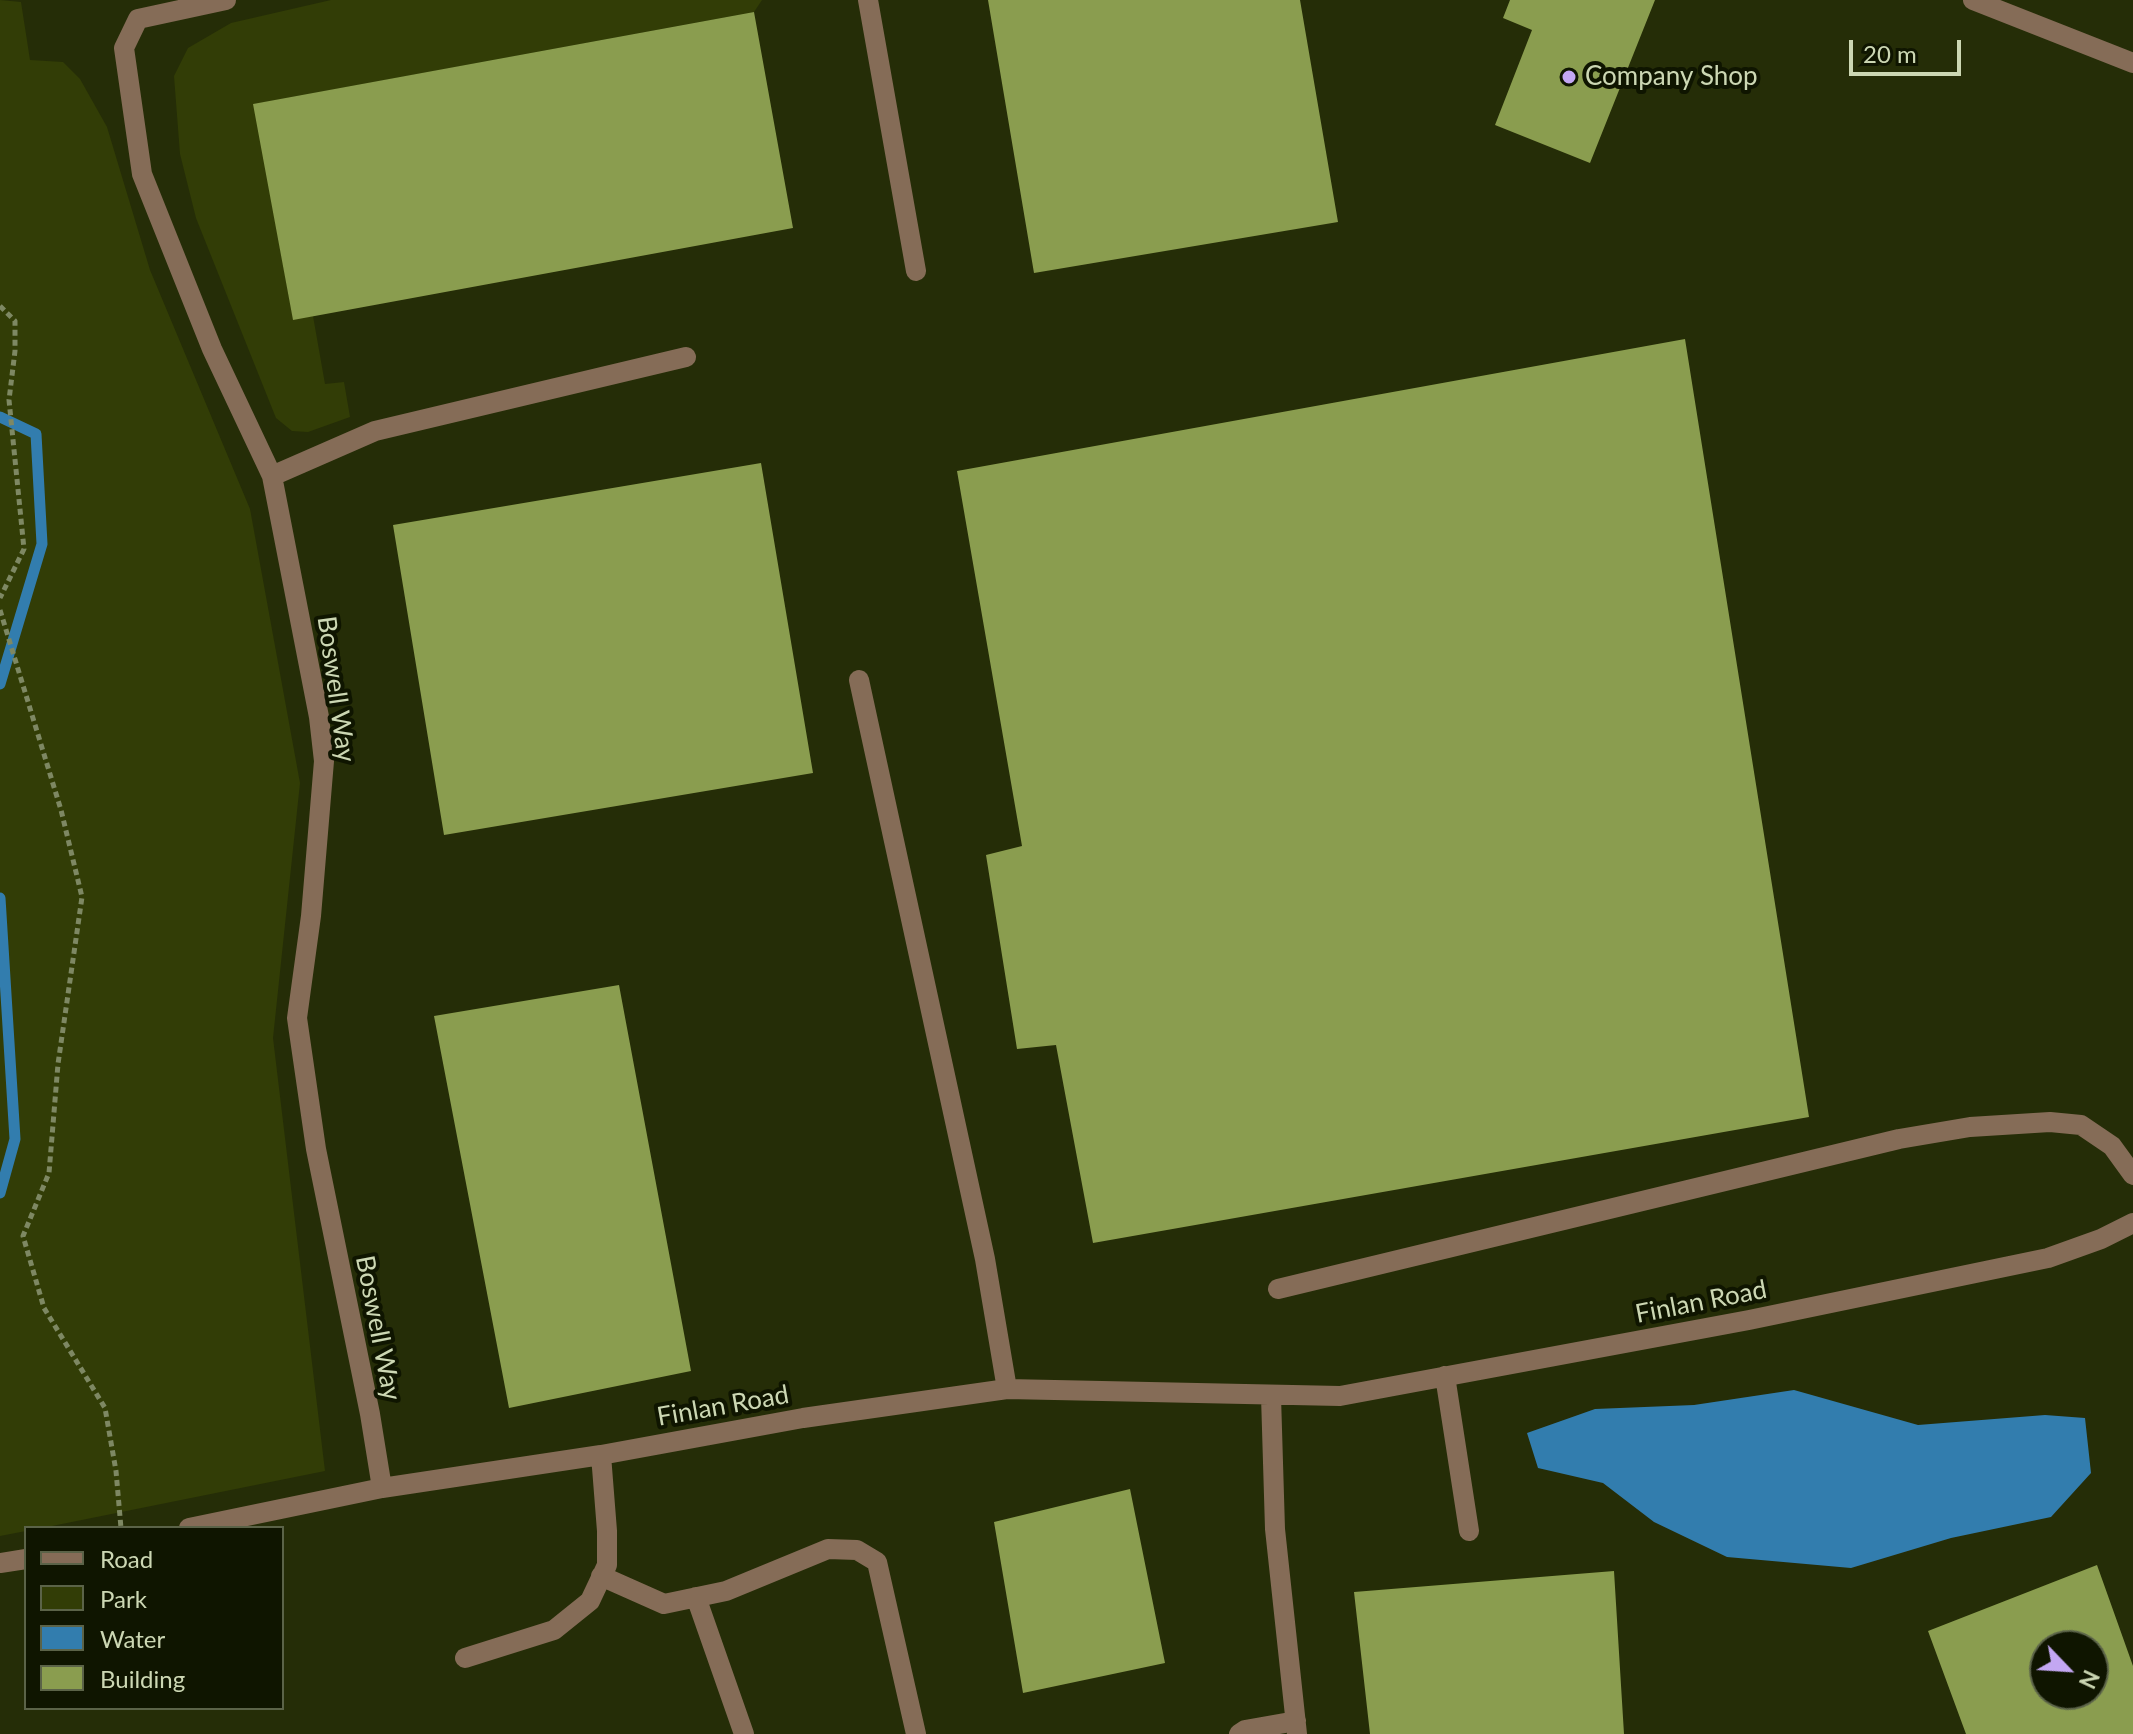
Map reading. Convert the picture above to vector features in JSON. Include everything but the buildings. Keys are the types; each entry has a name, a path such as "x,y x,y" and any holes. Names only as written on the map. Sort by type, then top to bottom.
{"street":[{"name":"Boswell Way","path":"226,0 138,19 124,48 142,174 212,349 272,476 319,717 324,761 311,916 297,1018 316,1149 382,1488"},
{"path":"868,0 916,271"},
{"path":"1973,0 2133,63"},
{"path":"272,476 375,431 686,357"},
{"path":"859,680 985,1259 1007,1389"},
{"path":"1278,1289 1899,1139 1970,1127 2050,1122 2081,1125 2112,1146 2133,1175"},
{"name":"Finlan Road","path":"199,1526 382,1488 601,1455 803,1418 1007,1389 1340,1396 1749,1320 2048,1258 2101,1239 2133,1223"},
{"path":"1445,1376 1469,1531"},
{"path":"1239,1734 1245,1730 1297,1727 1275,1529 1271,1396"},
{"path":"465,1658 554,1630 590,1601 607,1565 601,1455"},
{"path":"601,1576 664,1604 726,1591 828,1549 857,1550 877,1562 916,1734"},
{"path":"0,1563 24,1559"},
{"path":"696,1597 744,1734"}],"path":[{"path":"0,306 15,321 9,400 24,549 0,598"},
{"path":"0,611 61,810 82,897 58,1064 49,1173 23,1236 44,1308 105,1408 116,1471 121,1526"}],"green space":[{"path":"0,0 21,2 30,60 63,62 80,79 107,127 150,270 250,509 300,783 273,1038 325,1471 52,1526 24,1526 24,1531 0,1536"},
{"path":"331,0 762,0 754,12 254,104 293,319 313,316 325,384 344,382 350,417 308,432 292,431 276,418 196,218 180,154 174,76 188,48 231,23"}],"water":[{"path":"1794,1390 1918,1425 2045,1415 2085,1418 2091,1473 2051,1517 1951,1538 1851,1568 1727,1557 1654,1522 1603,1483 1538,1468 1527,1433 1595,1409 1694,1405"}],"waterway":[{"path":"0,417 36,434 42,544 0,684"},
{"path":"0,898 15,1139 0,1193"}],"place":[{"name":"Company Shop","path":"1569,77"}]}
